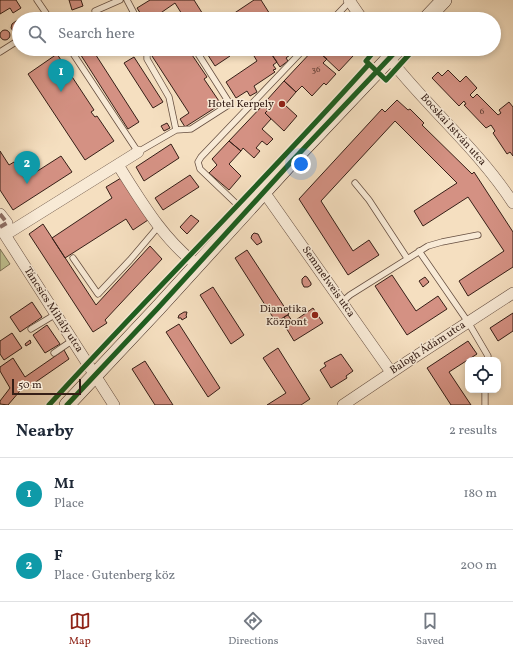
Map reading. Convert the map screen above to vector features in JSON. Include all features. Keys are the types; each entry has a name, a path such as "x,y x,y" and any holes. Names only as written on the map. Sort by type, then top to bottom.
{"street":[{"path":"433,12 444,0"},
{"path":"350,1 357,12"},
{"path":"67,405 246,212 386,56"},
{"name":"Bocskai István utca","path":"393,56 501,184 513,203"},
{"path":"2,231 138,152"},
{"path":"118,165 158,227 182,253 197,265"},
{"name":"Semmelweis utca","path":"264,192 391,372"},
{"path":"0,214 7,223 2,231"},
{"name":"Táncsics Mihály utca","path":"2,231 114,405"},
{"name":"Balogh Ádám utca","path":"343,405 513,293"}],"lane":[{"path":"37,0 45,12"},
{"path":"95,11 120,0"},
{"path":"127,0 133,12"},
{"path":"340,12 350,1"},
{"path":"0,52 12,44"},
{"path":"75,56 138,152 176,130 191,129 230,104 199,56"},
{"path":"147,56 147,59 169,97 176,130"},
{"path":"246,212 200,169 198,162 201,157 297,56"},
{"path":"354,183 369,200 407,258"},
{"path":"73,258 98,294 158,227"},
{"path":"342,302 350,294 428,246 478,235"},
{"path":"419,251 461,315 468,322 488,357"},
{"path":"31,329 56,314"},
{"path":"54,352 73,340"},
{"path":"485,393 485,405"}],"green space":[{"path":"0,249 10,264 0,271"}],"building":[{"path":"0,0 16,0 21,8 12,12 10,8 0,14"},
{"path":"69,0 81,0 83,6 72,10"},
{"path":"150,0 194,0 202,12 181,12 175,3 162,12 140,12 137,8"},
{"path":"254,0 261,0 269,12 236,12"},
{"path":"3,30 7,30 9,31 9,39 3,40 0,37 0,33"},
{"path":"54,56 58,56 94,110 91,112 95,117 97,116 114,141 85,160 28,74"},
{"path":"81,56 97,56 139,122 128,129"},
{"path":"152,56 193,56 207,77 204,79 221,104 185,127 180,119 189,113"},
{"path":"209,56 230,56 215,66"},
{"path":"254,56 273,56 277,62 273,65 276,69 273,70 275,72 254,86 257,92 250,96 247,91 236,98 226,82 257,61"},
{"path":"273,56 289,56 286,58 288,61 280,67"},
{"path":"307,56 324,56 327,59 323,63 336,74 326,85 324,83 312,96 302,86 296,92 284,81"},
{"path":"323,56 353,56 339,71"},
{"path":"134,57 163,102 153,108 124,63"},
{"path":"448,70 460,82 466,76 477,88 470,95 473,98 477,94 498,115 501,113 499,110 509,102 513,107 513,156 510,152 507,154 493,133 495,131 491,125 486,128 464,105 466,104 464,101 459,106 432,78 438,72 442,76"},
{"path":"284,81 296,92 285,105 297,116 284,131 265,113 273,105 267,100"},
{"path":"397,100 408,110 410,109 424,123 422,125 472,174 474,172 513,232 513,267 468,296 459,281 504,251 468,197 423,226 414,211 457,183 395,121 321,201 353,251 369,240 379,255 348,275 299,199 382,109 385,112"},
{"path":"263,105 268,110 265,113 271,119 262,129 273,139 267,145 262,141 256,148 260,151 254,158 243,148 241,151 229,141"},
{"path":"167,123 170,128 164,131 161,126"},
{"path":"229,141 241,151 229,164 241,176 229,190 209,173 217,165 212,159"},
{"path":"171,144 179,158 144,181 136,167"},
{"path":"0,151 9,165 14,162 25,179 61,156 72,172 13,210 0,190"},
{"path":"190,175 199,187 163,210 155,198"},
{"path":"121,178 148,220 133,230 126,219 65,258 52,238 112,198 106,187"},
{"path":"191,215 199,221 187,234 180,227"},
{"path":"43,224 96,305 150,246 162,259 105,320 107,323 93,332 29,234"},
{"path":"254,233 258,234 262,242 257,245 251,238"},
{"path":"247,250 289,314 276,322 235,258"},
{"path":"392,275 416,311 438,296 447,309 407,335 375,286"},
{"path":"305,276 311,283 308,287 304,287 302,283 302,279"},
{"path":"425,277 429,282 423,287 419,281"},
{"path":"213,287 244,335 231,344 200,295"},
{"path":"32,302 42,317 20,332 10,317"},
{"path":"313,308 323,323 294,341 285,326 288,324 284,317 288,315 293,322"},
{"path":"187,312 187,317 182,320 181,318 178,318 179,315"},
{"path":"513,313 513,331 498,341 490,328"},
{"path":"179,324 220,388 208,397 166,332"},
{"path":"47,325 60,344 45,353 33,335"},
{"path":"12,333 22,348 4,360 0,354 0,341"},
{"path":"30,340 31,343 26,346 25,344"},
{"path":"468,341 477,354 472,357 465,357 465,362 449,372 471,405 451,405 427,368"},
{"path":"278,348 310,399 301,405 267,405 286,393 263,358"},
{"path":"64,350 69,359 27,388 25,385 8,405 0,404 0,401 10,388 0,371 0,367 13,358 25,377"},
{"path":"341,354 353,371 346,376 347,378 331,388 320,370 326,366 324,363"},
{"path":"145,361 173,405 155,405 132,369"}],"marked path":[{"path":"0,214 7,223 0,227"}],"cycle path":[{"path":"370,56 366,61 386,80 408,56"},
{"path":"67,405 292,161 391,56"},
{"path":"49,405 290,150 369,64"}],"place":[{"name":"M1","path":"61,92"},
{"name":"Hotel Kerpely","path":"282,104"},
{"name":"F","path":"27,184"},
{"name":"Dianetika Központ","path":"315,315"}]}
